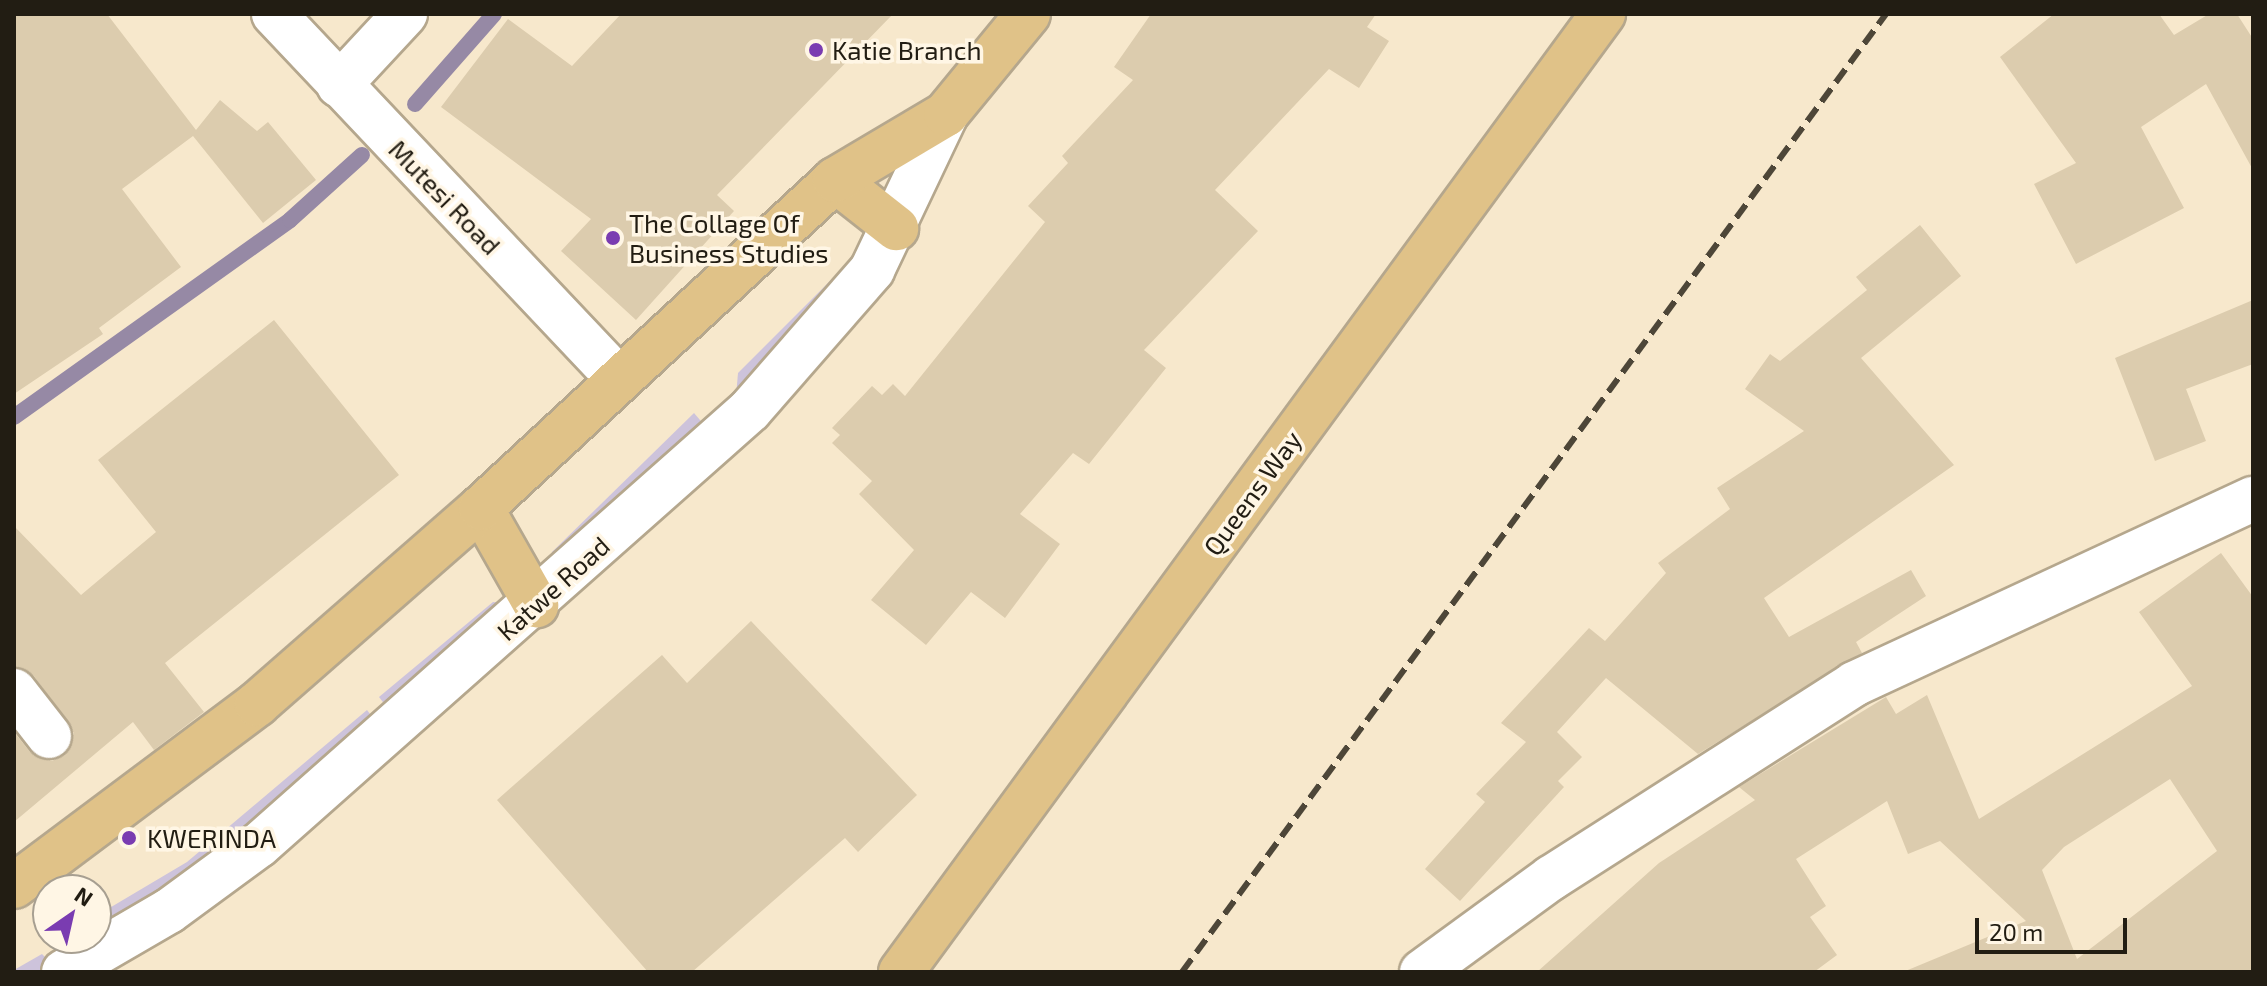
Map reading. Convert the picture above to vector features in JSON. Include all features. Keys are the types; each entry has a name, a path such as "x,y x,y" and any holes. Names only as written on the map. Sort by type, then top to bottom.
{"highway":[{"name":"Katwe Road","path":"14,886 257,704 481,508 835,180 946,114 1028,14"},
{"name":"Queens Way","path":"901,972 1603,14"},
{"path":"835,180 896,228"},
{"path":"481,508 536,605"}],"street":[{"name":"Mutesi Road","path":"274,14 618,378"},
{"path":"339,85 405,14"},
{"name":"Katwe Road","path":"64,972 169,911 259,845 536,605 759,401 872,270 896,228 946,114"},
{"path":"1422,972 1551,878 1854,684 2253,499"},
{"path":"14,691 49,736"}],"shaded area":[{"path":"844,267 865,273 734,419 738,373"},
{"path":"694,413 706,427 551,574 552,552"},
{"path":"493,602 510,604 403,728 379,697"},
{"path":"367,710 389,739 91,971 82,954 112,954 112,907 187,862"},
{"path":"42,954 60,972 14,972"}],"building":[{"path":"14,14 107,14 196,130 220,100 257,131 268,122 316,180 263,223 193,136 122,189 181,267 99,328 103,334 14,394"},
{"path":"621,14 893,14 717,195 734,211 636,320 561,251 591,219 441,107 508,19 572,66"},
{"path":"1151,14 1376,14 1367,27 1389,41 1359,88 1329,69 1215,190 1258,231 1144,350 1166,368 1089,464 1073,453 1020,514 1060,544 1005,618 971,592 926,645 871,600 914,550 859,494 872,481 832,443 840,435 832,428 872,386 882,395 893,384 905,396 1045,222 1028,206 1068,163 1062,156 1133,80 1114,67"},
{"path":"2054,14 2159,14 2174,35 2209,14 2237,14 2253,39 2253,170 2206,84 2141,127 2184,208 2076,264 2034,184 2076,163 2000,57"},
{"path":"1920,225 1961,276 1861,358 1954,465 1764,598 1789,637 1911,570 1926,596 1856,642 1862,653 1698,754 1606,678 1557,732 1582,757 1558,781 1564,787 1460,901 1425,869 1485,802 1476,794 1526,742 1501,723 1589,628 1605,641 1666,573 1658,563 1730,509 1717,488 1804,431 1745,389 1770,354 1780,361 1867,290 1856,277"},
{"path":"2253,300 2253,364 2186,389 2206,441 2155,461 2115,358"},
{"path":"274,320 399,475 165,663 204,712 154,750 133,722 14,822 14,732 30,752 52,761 65,755 74,733 34,676 14,667 14,526 81,595 156,532 98,460"},
{"path":"2221,553 2253,597 2253,972 1903,972 2026,921 1940,841 1908,854 1887,801 1796,859 1826,906 1810,917 1837,955 1814,972 1537,972 1659,863 1755,800 1739,787 1886,697 1896,714 1927,695 1979,819 2192,686 2139,612","holes":["2170,779 2217,851 2077,959 2042,870 2064,847"]},
{"path":"751,621 917,795 858,852 845,838 692,972 648,972 497,800 662,655 687,683"}],"waterway":[{"path":"415,104 494,14"},
{"path":"14,417 290,220 362,155"}],"railway":[{"path":"1182,972 1886,14"}],"place":[{"name":"Katie Branch","path":"816,50"},
{"name":"The Collage Of Business Studies","path":"613,238"},
{"name":"KWERINDA","path":"129,838"}]}
